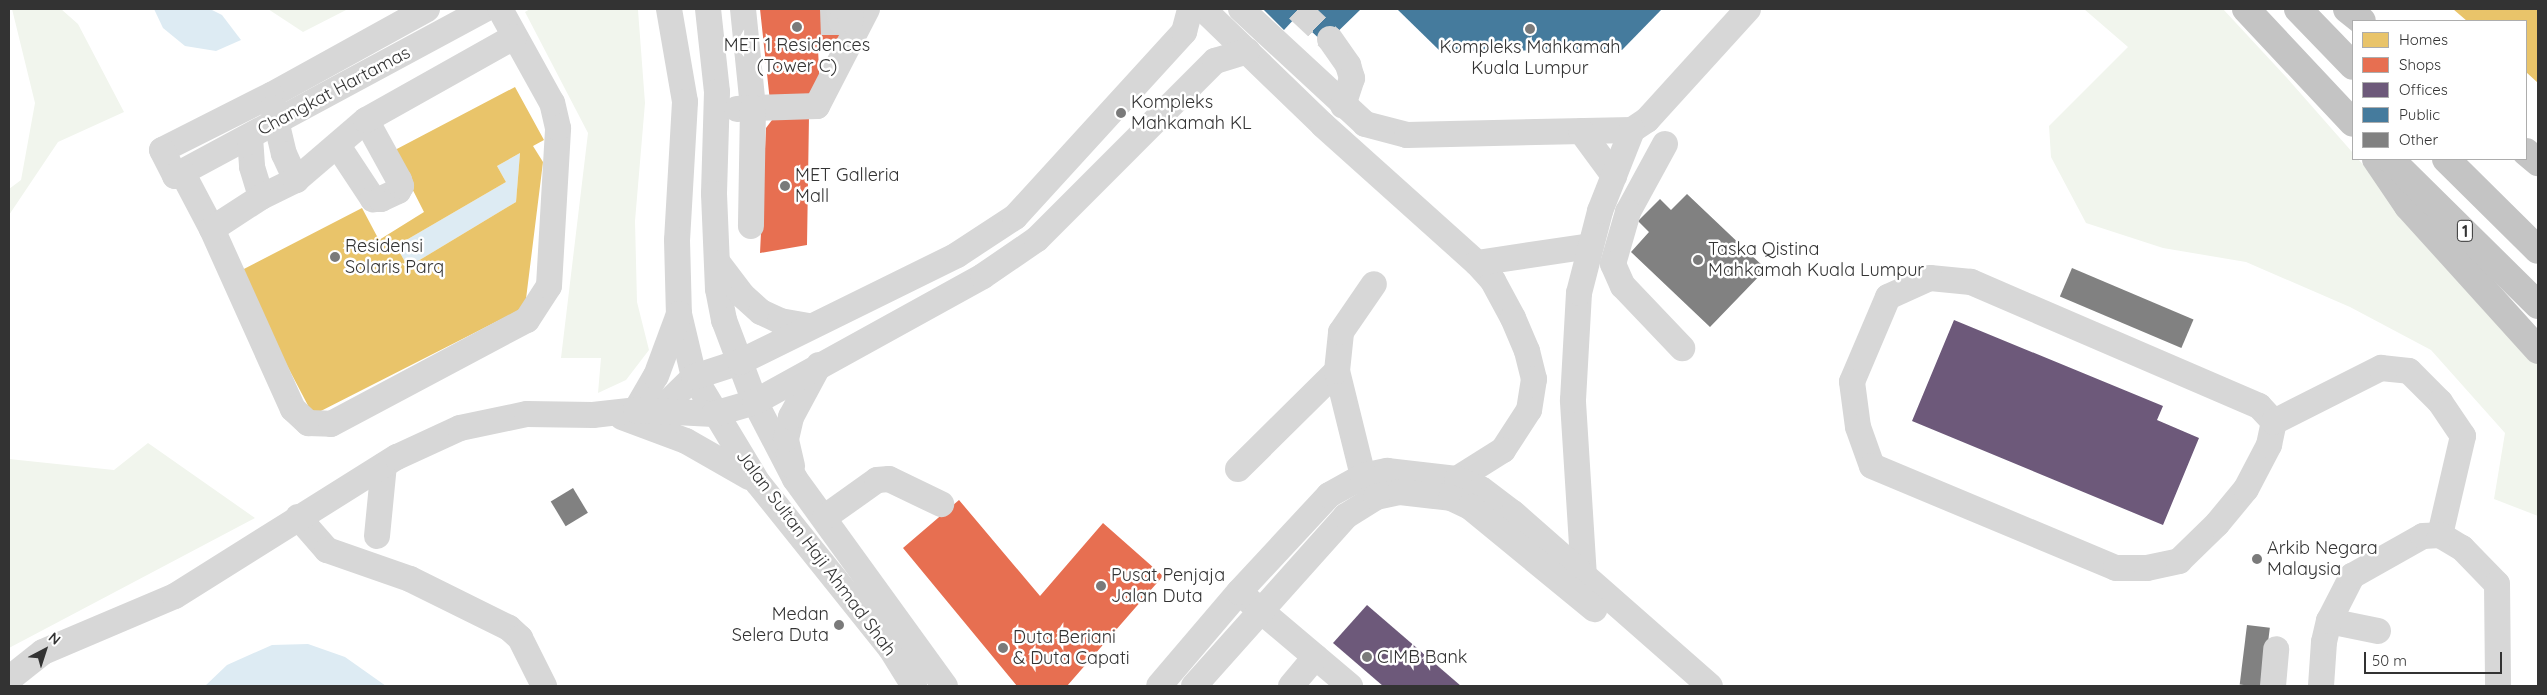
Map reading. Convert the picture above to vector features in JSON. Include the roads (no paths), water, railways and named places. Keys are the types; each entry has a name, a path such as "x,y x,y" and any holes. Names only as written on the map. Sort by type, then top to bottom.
{"highway":[{"path":"2246,9 2352,122"},
{"path":"2298,9 2352,65"},
{"path":"2347,9 2361,20"},
{"path":"2527,153 2538,162"},
{"path":"2377,160 2408,206 2538,350"},
{"name":"1","path":"2391,160 2538,305"},
{"name":"1","path":"2447,160 2538,250"},
{"path":"2497,209 2538,222"}],"street":[{"name":"Changkat Hartamas","path":"427,9 271,95 162,150 175,176 485,9"},
{"path":"182,172 212,229 293,409 308,423 331,424 527,320 549,286 558,128 552,103 500,9"},
{"path":"654,9 661,30 667,98 682,158"},
{"name":"Jalan Sultan Haji Ahmad Shah","path":"669,9 685,102 677,240 679,314 694,377 714,414 758,483 891,650 914,686"},
{"name":"Jalan Sultan Haji Ahmad Shah","path":"708,9 716,109 714,194 718,289 724,320 755,402 795,479 825,517 945,686"},
{"path":"743,9 753,108 751,226"},
{"path":"839,9 841,21 851,20 850,9"},
{"path":"716,109 817,106 867,9"},
{"path":"637,412 694,377 740,362 809,326 956,255 1015,217 1184,32 1190,9"},
{"path":"1203,9 1324,125 1477,263 1493,281 1513,318 1534,379 1529,410 1503,450 1457,479"},
{"path":"1241,9 1343,106 1365,124 1407,135 1632,130 1647,120 1748,9"},
{"path":"212,229 260,197 296,180 338,146 366,120 514,37"},
{"path":"1330,39 1348,65 1352,78 1343,106"},
{"path":"830,82 834,46"},
{"path":"14,680 43,652 175,596 298,517 384,465 460,428 527,414 637,412 714,414 755,402 819,365 984,276 1037,239 1215,61 1248,51"},
{"path":"271,95 274,124 296,180"},
{"path":"338,146 373,199 381,199 398,191 401,186 399,180 366,120"},
{"path":"1584,577 1573,400 1579,293 1600,211 1632,130"},
{"path":"1580,131 1614,176"},
{"path":"250,136 252,167 260,197"},
{"path":"1666,144 1628,212 1613,264 1616,277 1623,286 1682,348"},
{"path":"1477,263 1591,246"},
{"path":"718,263 742,295 761,312 780,321 809,326"},
{"path":"1930,278 1971,282 2259,406 2274,422 2269,445 2246,489 2179,561 2147,568 2116,568 1872,466 1858,428 1852,382 1888,297 1930,278"},
{"path":"1363,476 1336,370 1341,332 1374,284"},
{"path":"637,412 658,371 679,314"},
{"path":"795,479 786,439 791,417 819,365"},
{"path":"2274,422 2381,368 2409,371 2440,402 2463,436 2440,535"},
{"path":"1238,469 1336,370"},
{"path":"637,412 686,441 717,456 758,483"},
{"path":"377,536 384,465"},
{"path":"1159,686 1239,592 1329,495 1363,476 1388,472 1457,479 1482,489 1513,513 1710,686"},
{"path":"825,517 877,480 889,479 941,504"},
{"path":"1194,686 1259,610 1346,516 1376,497 1400,492 1442,496 1470,507 1498,527 1686,686"},
{"path":"298,517 327,550 410,579 509,628 520,638 544,686"},
{"path":"2321,686 2324,642 2329,621 2352,576 2423,536 2440,535 2462,548 2497,584 2498,686"},
{"path":"1239,592 1350,686"},
{"path":"2329,621 2378,631"},
{"path":"2273,686 2276,649"},
{"path":"1291,686 1315,657"}],"tunnel":[{"path":"833,9 834,46"},
{"path":"1298,9 1330,39"}],"place":[{"name":"MET 1 Residences (Tower C)","path":"797,27"},
{"name":"Kompleks Mahkamah Kuala Lumpur","path":"1530,29"},
{"name":"Kompleks Mahkamah KL","path":"1121,113"},
{"name":"MET Galleria Mall","path":"785,186"},
{"name":"Residensi Solaris Parq","path":"335,257"},
{"name":"Taska Qistina Mahkamah Kuala Lumpur","path":"1698,260"},
{"name":"Arkib Negara Malaysia","path":"2257,559"},
{"name":"Pusat Penjaja Jalan Duta","path":"1101,586"},
{"name":"Medan Selera Duta","path":"839,625"},
{"name":"Duta Beriani & Duta Capati","path":"1003,648"},
{"name":"CIMB Bank","path":"1367,657"}]}
